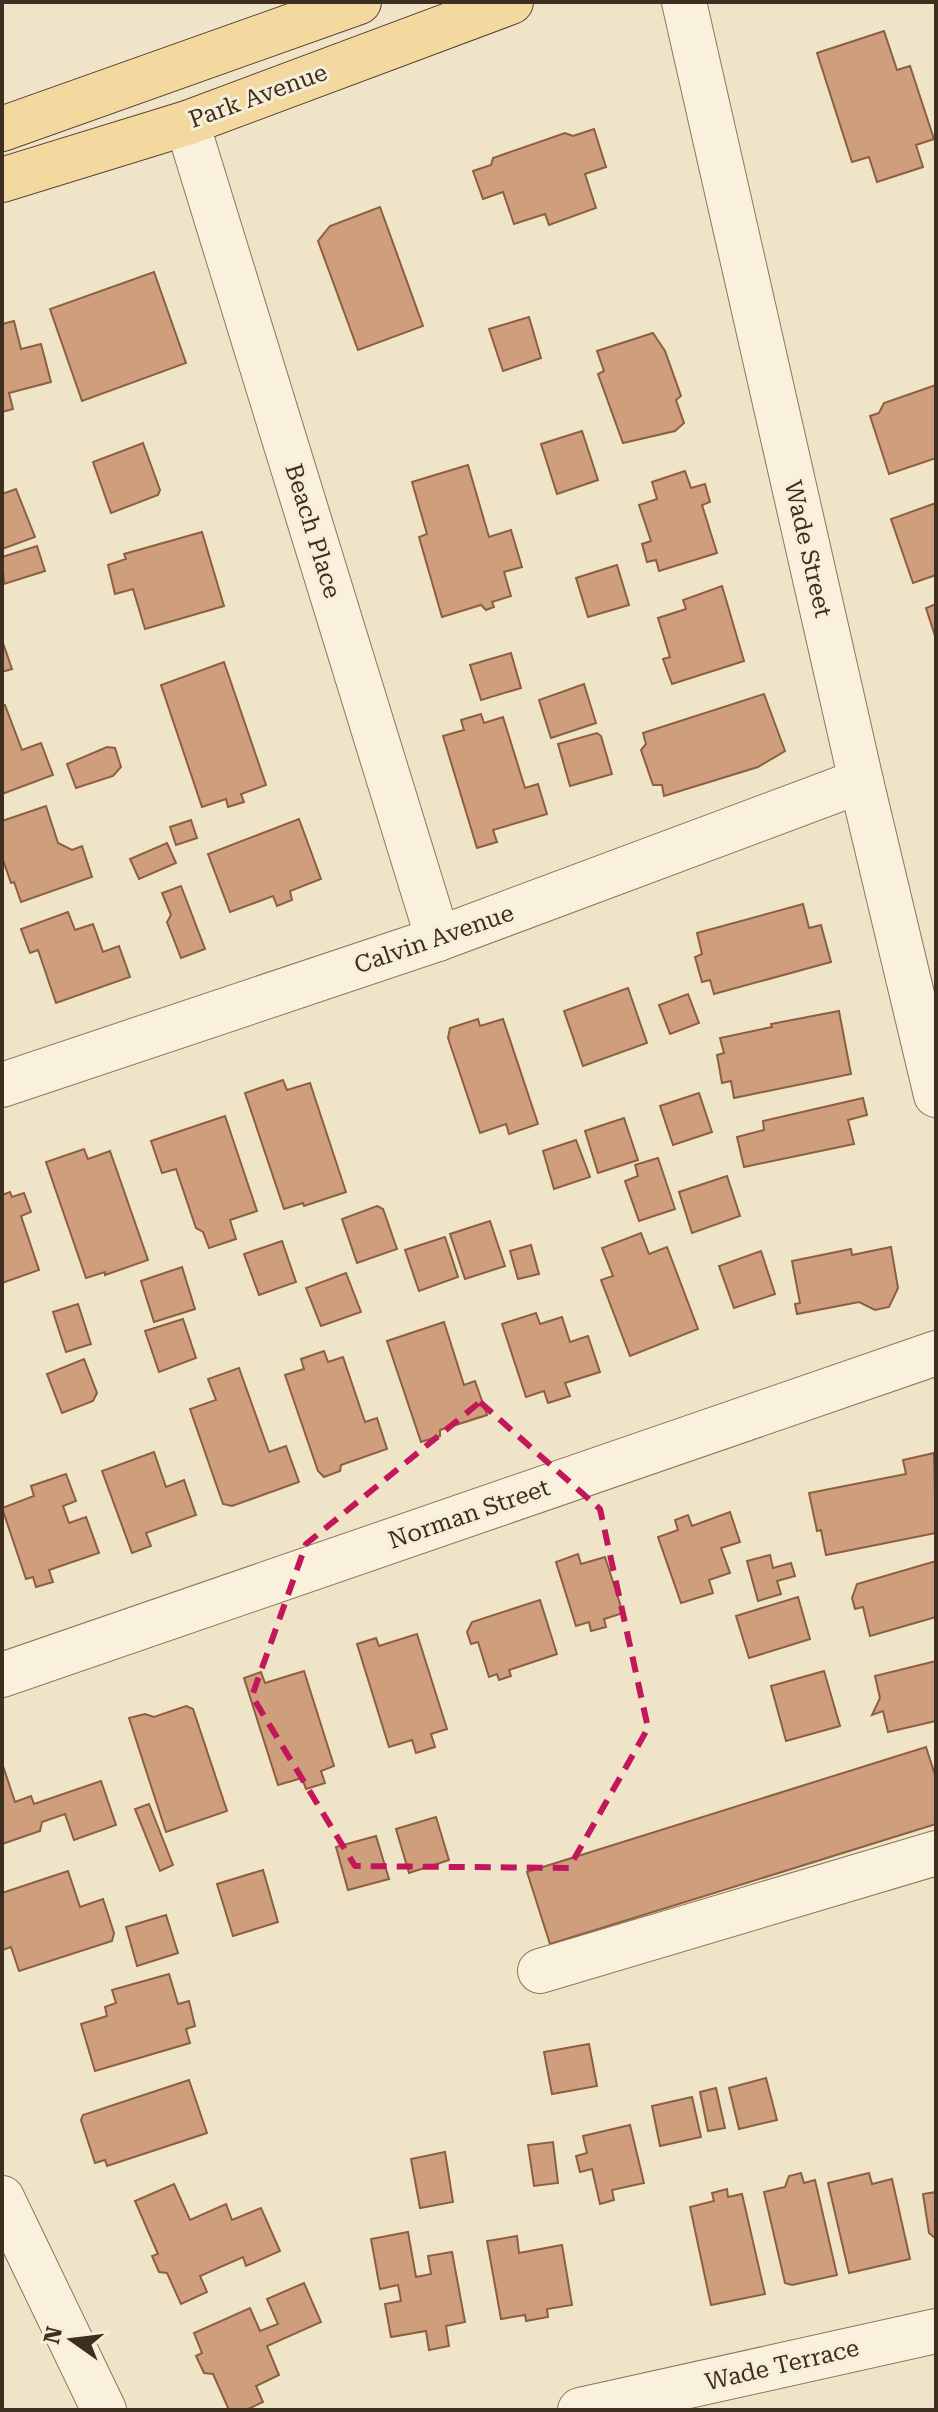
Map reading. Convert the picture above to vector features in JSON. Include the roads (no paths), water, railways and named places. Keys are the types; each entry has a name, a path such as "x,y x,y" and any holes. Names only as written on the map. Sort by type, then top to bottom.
{"main road":[{"path":"2,129 359,2"},
{"name":"Park Avenue","path":"6,169 187,123 511,2"}],"street":[{"name":"Wade Street","path":"684,2 861,781 936,1095"},
{"name":"Beach Place","path":"187,123 438,939"},
{"name":"Calvin Avenue","path":"2,1085 438,939 861,781"},
{"name":"Norman Street","path":"2,1675 936,1353"},
{"path":"540,1971 936,1853"},
{"path":"2,2198 104,2410"},
{"name":"Wade Terrace","path":"580,2410 936,2331"}]}
